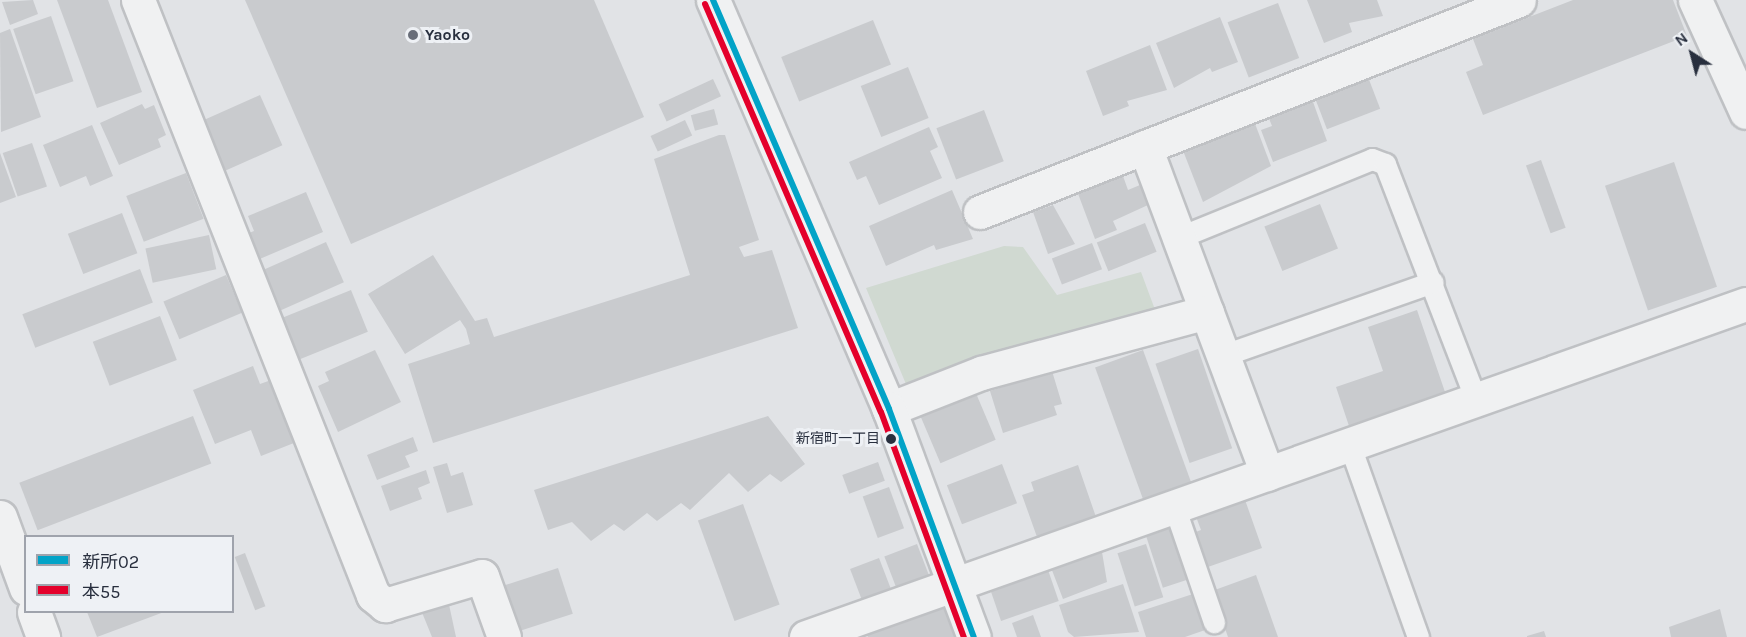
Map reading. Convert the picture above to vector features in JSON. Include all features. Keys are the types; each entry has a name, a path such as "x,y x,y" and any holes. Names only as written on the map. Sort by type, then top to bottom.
{"street":[{"path":"138,0 373,595 385,605 482,576 504,637"},
{"path":"713,0 889,409 974,637"},
{"path":"980,212 1519,0"},
{"path":"1695,0 1746,112"},
{"path":"1145,147 1267,474"},
{"path":"806,637 954,582 1477,402 1746,304"},
{"path":"889,409 981,373 1207,312"},
{"path":"0,517 24,583"},
{"path":"34,613 43,637"}],"lane":[{"path":"1180,237 1372,159 1385,164 1433,282 1477,402"},
{"path":"1224,355 1433,282"},
{"path":"1350,446 1418,637"},
{"path":"1174,506 1214,622"}],"shaded area":[{"path":"1004,246 1023,247 1057,295 1141,272 1157,315 908,389 866,288"}],"building":[{"path":"33,0 38,14 10,25 2,2"},
{"path":"57,0 108,0 142,92 97,108"},
{"path":"245,0 594,0 644,117 351,244"},
{"path":"1307,0 1377,0 1383,16 1349,23 1352,32 1324,43"},
{"path":"1573,0 1673,0 1687,36 1483,115 1466,72 1483,65 1473,39"},
{"path":"1278,3 1299,58 1249,77 1228,22"},
{"path":"51,16 73,81 36,94 13,29"},
{"path":"1220,17 1238,62 1212,72 1210,68 1174,88 1156,43"},
{"path":"873,20 891,65 799,102 781,57"},
{"path":"10,29 41,117 1,132 0,33"},
{"path":"1150,45 1167,90 1127,101 1129,106 1103,116 1086,71"},
{"path":"908,67 929,118 881,137 861,86"},
{"path":"1368,77 1380,109 1327,129 1315,97"},
{"path":"713,79 721,96 667,122 659,104"},
{"path":"260,95 282,145 226,170 203,120"},
{"path":"1312,99 1327,141 1273,162 1261,130 1272,126 1268,116"},
{"path":"142,104 145,109 154,105 166,135 158,139 161,147 119,165 100,123"},
{"path":"714,109 718,124 695,131 691,115"},
{"path":"984,110 1004,161 956,180 936,128"},
{"path":"685,120 692,135 658,151 651,136"},
{"path":"1254,121 1271,166 1203,202 1182,148"},
{"path":"92,125 113,176 90,186 86,176 60,187 43,145"},
{"path":"929,127 938,147 930,151 942,178 879,205 866,176 857,180 849,162"},
{"path":"719,135 725,135 759,240 739,247 744,257 772,250 798,328 433,443 408,364 470,344 466,329 460,320 405,354 368,294 433,255 475,321 487,318 494,337 690,275 654,159"},
{"path":"32,143 47,186 18,197 3,153"},
{"path":"0,153 16,197 0,203"},
{"path":"1541,160 1566,228 1551,233 1526,165"},
{"path":"1674,162 1717,287 1648,311 1605,186"},
{"path":"186,173 204,219 144,242 126,196"},
{"path":"1123,176 1128,190 1140,185 1148,205 1113,221 1117,230 1095,239 1077,191"},
{"path":"952,190 973,239 936,250 934,245 886,266 869,226"},
{"path":"306,192 323,232 255,261 244,235 254,231 248,216"},
{"path":"1320,204 1338,249 1282,271 1264,226"},
{"path":"1053,205 1075,244 1048,254 1033,212"},
{"path":"122,213 137,253 83,274 68,234"},
{"path":"1145,223 1157,252 1108,271 1097,242"},
{"path":"209,235 216,269 153,283 145,249"},
{"path":"326,242 344,282 278,311 260,271"},
{"path":"1092,243 1102,269 1062,285 1052,258"},
{"path":"140,269 153,303 35,348 22,314"},
{"path":"226,275 242,313 179,339 163,302"},
{"path":"351,290 368,332 296,361 279,319"},
{"path":"1417,310 1445,392 1349,426 1336,387 1383,371 1368,327"},
{"path":"160,316 177,360 110,386 93,342"},
{"path":"1198,349 1232,448 1190,463 1155,364"},
{"path":"375,350 401,402 338,432 318,386 329,381 325,372"},
{"path":"1143,350 1193,488 1145,506 1095,367"},
{"path":"253,366 260,384 274,379 299,441 261,456 251,430 215,444 193,390"},
{"path":"1052,371 1062,404 1054,406 1057,415 1003,433 990,391"},
{"path":"975,391 996,440 940,463 920,414"},
{"path":"193,416 211,464 38,530 19,483"},
{"path":"768,416 805,464 781,482 770,474 748,492 729,473 690,510 681,503 657,521 647,513 624,531 614,524 591,541 572,522 548,530 534,490"},
{"path":"413,437 418,451 405,456 410,467 377,480 367,455"},
{"path":"878,462 885,481 849,494 842,475"},
{"path":"447,463 451,476 463,472 473,505 447,513 433,467"},
{"path":"1002,464 1017,503 962,524 947,485"},
{"path":"1078,465 1096,517 1037,537 1022,495 1034,491 1031,482"},
{"path":"426,470 430,483 418,488 422,499 390,511 381,486"},
{"path":"889,487 904,528 878,538 863,497"},
{"path":"1244,497 1262,548 1205,568 1193,533 1201,530 1195,514"},
{"path":"743,504 780,605 734,621 698,520"},
{"path":"1171,522 1190,579 1163,588 1144,531"},
{"path":"917,544 931,580 898,593 884,557"},
{"path":"1146,544 1163,597 1135,607 1117,553"},
{"path":"1087,551 1089,557 1102,552 1107,582 1063,599 1050,565"},
{"path":"245,553 265,606 255,610 235,557"},
{"path":"879,558 893,595 864,606 850,569"},
{"path":"1047,567 1059,601 1001,621 989,587"},
{"path":"558,568 573,614 515,633 500,587"},
{"path":"1256,575 1278,637 1228,637 1212,591"},
{"path":"1123,584 1139,632 1074,637 1068,632 1059,605"},
{"path":"1196,593 1208,629 1185,637 1146,637 1138,612"},
{"path":"448,600 456,637 432,637 421,610"},
{"path":"945,607 956,637 868,637 867,635"},
{"path":"1720,609 1727,637 1671,637 1669,627"},
{"path":"87,613 161,613 97,637"},
{"path":"1033,615 1041,637 1017,637 1012,623"},
{"path":"1544,631 1546,637 1527,637 1527,636"}],"transit line":[{"name":"新所02","path":"713,0 889,409 974,637"},
{"name":"本55","path":"705,4 881,412 964,637"}],"place":[{"name":"Yaoko","path":"413,35"},
{"name":"新宿町一丁目","path":"891,439"}]}
